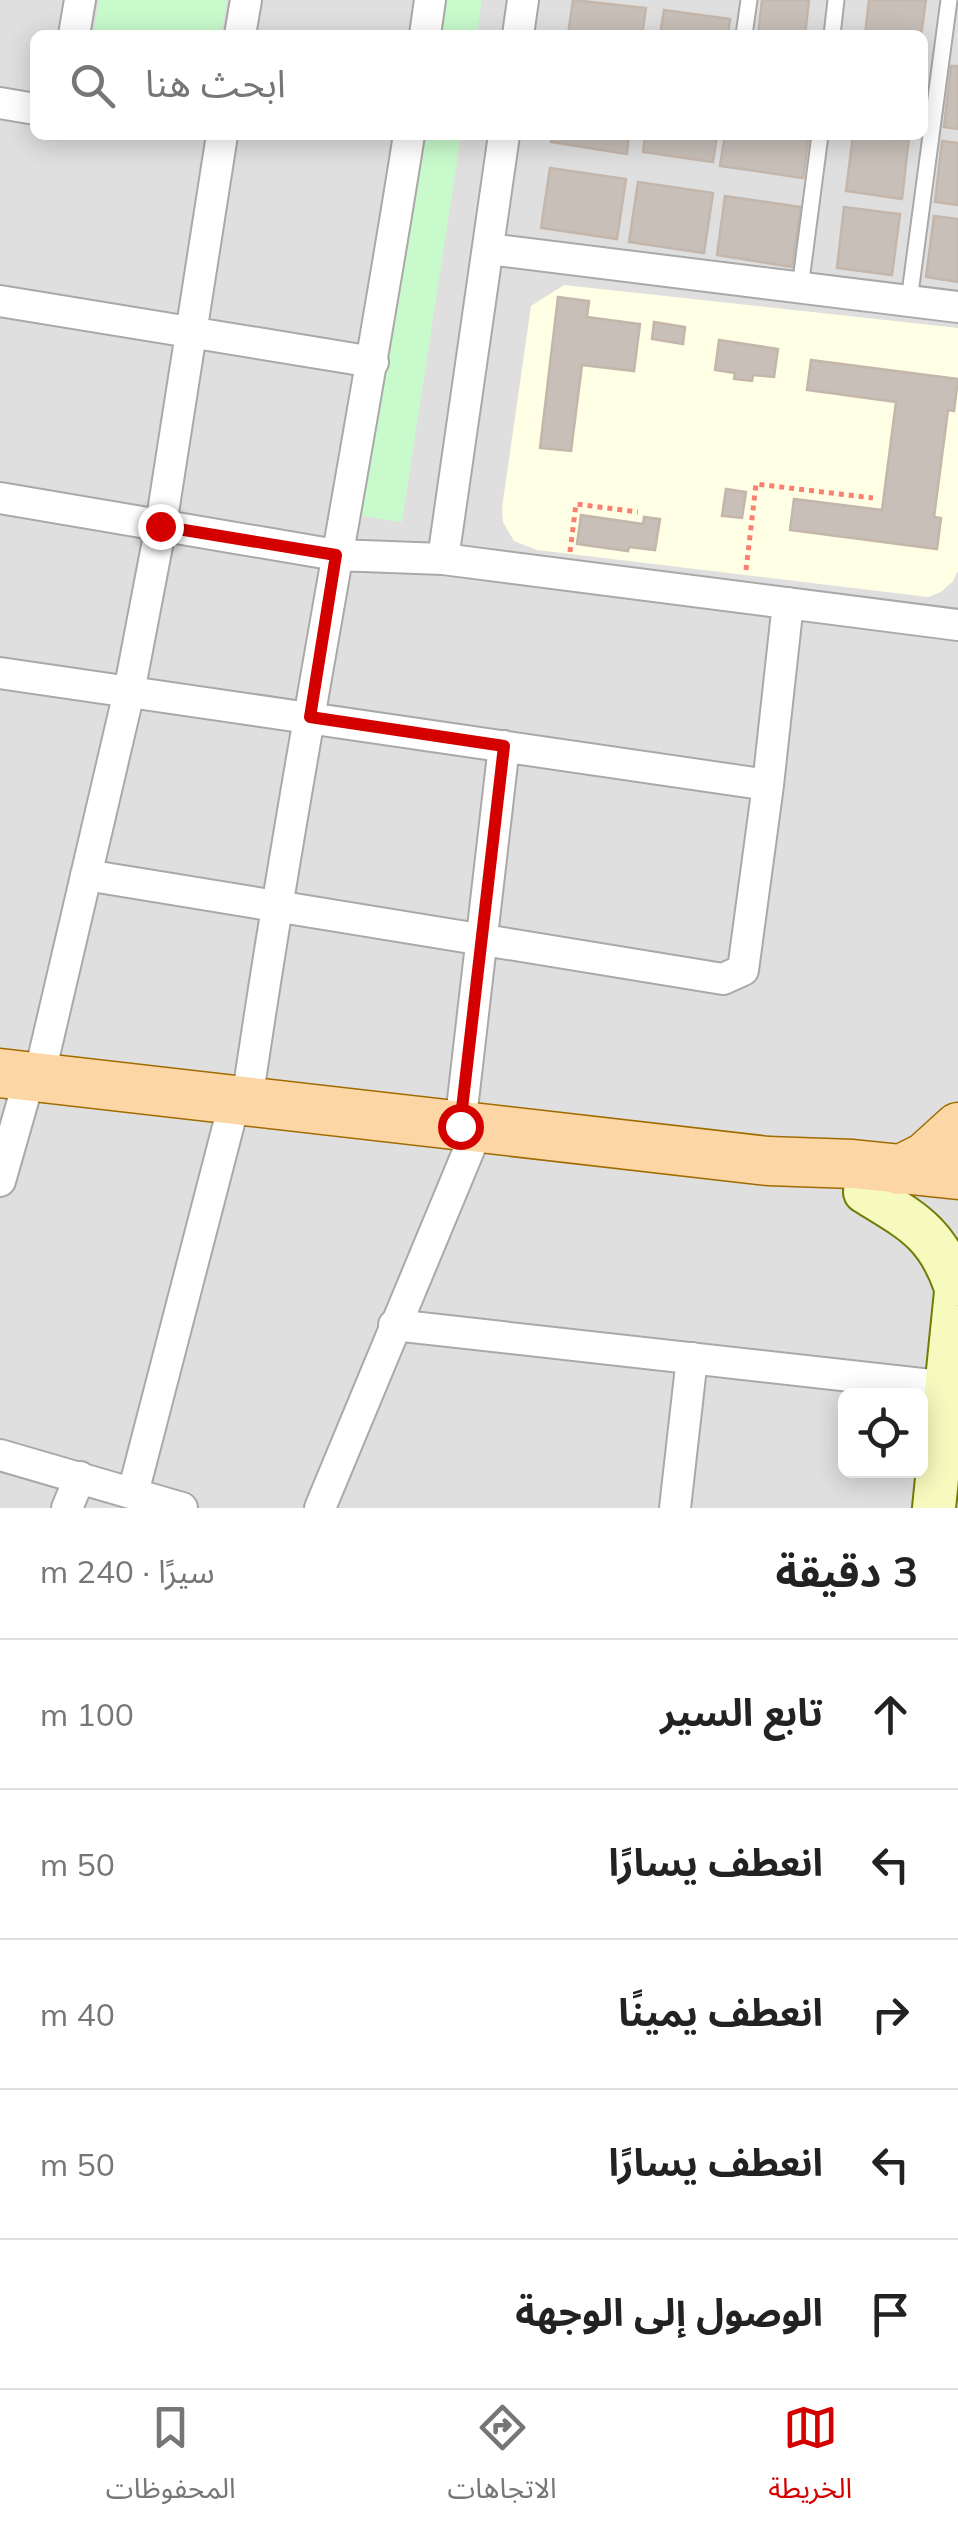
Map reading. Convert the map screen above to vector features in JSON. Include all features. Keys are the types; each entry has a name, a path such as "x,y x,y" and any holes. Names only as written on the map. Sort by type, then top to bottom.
{"main road":[{"path":"23,1075 768,1162 882,1181 958,1201 958,1186"},
{"path":"882,1181 925,1158 958,1127"},
{"path":"882,1181 958,1174"},
{"path":"882,1181 922,1228 956,1278 949,1386 934,1508"}],"street":[{"path":"75,30 80,0"},
{"path":"241,30 246,0"},
{"path":"426,30 430,0"},
{"path":"519,30 523,0"},
{"path":"0,103 30,108"},
{"path":"0,1181 23,1075 86,875 130,692 190,332 212,140"},
{"path":"134,1494 241,1101 373,362 408,140"},
{"path":"443,559 503,140"},
{"path":"488,249 958,307"},
{"path":"0,301 373,362"},
{"path":"0,498 336,555 443,559 958,624"},
{"path":"86,875 723,979 734,977 743,970 788,603"},
{"path":"0,672 768,785"},
{"path":"331,1508 320,1507 469,1127 482,939 504,746"},
{"path":"394,1325 949,1386"},
{"path":"674,1508 692,1358"},
{"path":"0,1455 182,1508"},
{"path":"67,1508 80,1477"}],"lane":[{"path":"745,30 749,0"},
{"path":"833,30 836,0"},
{"path":"909,301 949,0"},
{"path":"800,288 819,140"}],"path":[{"path":"743,598 756,484 873,498"},
{"path":"567,574 576,504 638,512"}],"shaded area":[{"path":"0,0 958,0 958,1508 0,1508"},
{"path":"564,285 958,328 958,571 953,581 928,597 537,550 514,541 503,522 502,508 531,306"}],"green space":[{"path":"99,0 227,0 222,30 94,30"},
{"path":"442,0 482,0 478,30 437,30"},
{"path":"420,140 460,140 402,522 362,516"}],"building":[{"path":"573,0 646,8 643,30 569,30"},
{"path":"762,0 809,0 806,30 759,30"},
{"path":"869,0 926,0 922,30 866,30"},
{"path":"664,10 730,19 729,30 661,30"},
{"path":"951,66 958,66 958,129 944,127"},
{"path":"551,140 628,140 627,154"},
{"path":"644,140 716,140 713,162 643,152"},
{"path":"724,140 808,140 803,178 720,166"},
{"path":"852,140 909,140 902,199 846,191"},
{"path":"942,141 958,143 958,205 935,202"},
{"path":"550,168 626,179 617,239 541,228"},
{"path":"638,182 713,193 704,253 629,242"},
{"path":"725,196 801,207 792,267 717,255"},
{"path":"844,207 900,214 892,275 837,268"},
{"path":"934,216 958,219 958,282 926,277"},
{"path":"558,297 589,301 587,317 640,324 634,371 582,365 571,451 540,448"},
{"path":"654,322 685,327 683,344 652,339"},
{"path":"719,340 778,349 774,377 753,375 752,381 734,379 735,373 715,370"},
{"path":"811,360 958,379 954,411 948,410 934,517 941,518 937,549 790,530 794,499 882,510 896,402 807,390"},
{"path":"726,489 746,492 742,518 722,516"},
{"path":"581,515 643,524 644,517 660,519 655,550 629,547 628,551 577,544"}],"route":[{"path":"160,526 336,555 310,717 504,746 460,1126"}]}
